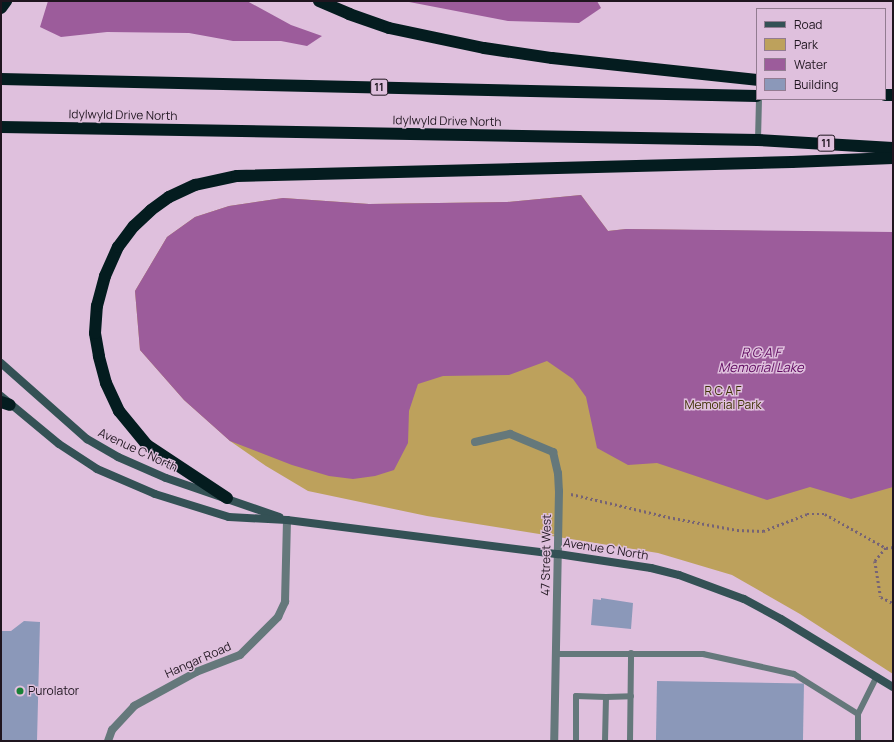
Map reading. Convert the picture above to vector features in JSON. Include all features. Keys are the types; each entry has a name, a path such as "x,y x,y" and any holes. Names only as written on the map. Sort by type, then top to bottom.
{"highway":[{"path":"1,8 6,1"},
{"path":"319,1 389,28 484,48 552,58 756,80"},
{"name":"11","path":"1,79 756,96"},
{"name":"Idylwyld Drive North","path":"1,127 758,140 893,148"},
{"path":"227,498 147,445 119,411 106,383 99,356 95,333 97,306 105,276 118,247 134,226 150,210 170,196 195,185 237,176 792,162 893,158"}],"main road":[{"name":"Avenue C North","path":"1,363 87,439 118,456 166,478 287,520"},
{"name":"Avenue C North","path":"1,396 6,403 59,444 97,469 155,494 229,517 287,520 558,554 651,568 706,584 750,603 877,676 893,688"}],"street":[{"name":"47 Street West","path":"475,442 510,434 553,452 558,473 559,491 554,741"},
{"name":"Hangar Road","path":"108,741 112,730 134,706 196,672 240,655 278,617 285,602 287,520"}],"lane":[{"path":"758,140 759,100"},
{"path":"630,741 631,653"},
{"path":"556,654 703,654 794,674 858,714"},
{"path":"858,741 858,714 877,676"},
{"path":"576,741 576,696 631,696"},
{"path":"605,741 606,697"}],"path":[{"path":"559,491 668,517 736,530 763,531 807,514 826,514 886,548 893,547"},
{"path":"886,548 875,561 881,597 893,603"}],"green space":[{"name":"R C A F Memorial Lake","path":"581,195 608,231 626,229 893,233 893,674 800,614 732,575 658,553 427,516 308,491 266,466 230,441 184,400 140,350 135,291 167,237 195,217 229,206 283,198 369,204 507,202"}],"water":[{"path":"48,1 247,1 291,25 322,36 307,46 281,41 233,41 189,33 107,32 61,37 40,27"},
{"path":"404,1 597,1 601,8 579,23 508,21"},
{"name":"R C A F Memorial Lake","path":"581,195 608,231 626,229 893,232 893,487 851,499 810,487 767,500 657,463 628,465 597,448 586,397 573,379 547,361 509,375 443,376 418,384 409,411 408,443 394,470 375,476 353,479 329,476 292,465 230,441 184,400 140,350 135,291 167,237 195,217 229,206 283,198 369,204 507,202"}],"building":[{"path":"601,598 633,603 631,629 591,625 593,599 601,600"},
{"name":"Purolator","path":"24,621 40,622 37,741 1,741 1,631 11,631"},
{"path":"657,681 804,684 803,741 656,741"}],"place":[{"name":"Purolator","path":"20,691"}],"park label":[{"name":"R C A F Memorial Park","path":"723,398"}]}
